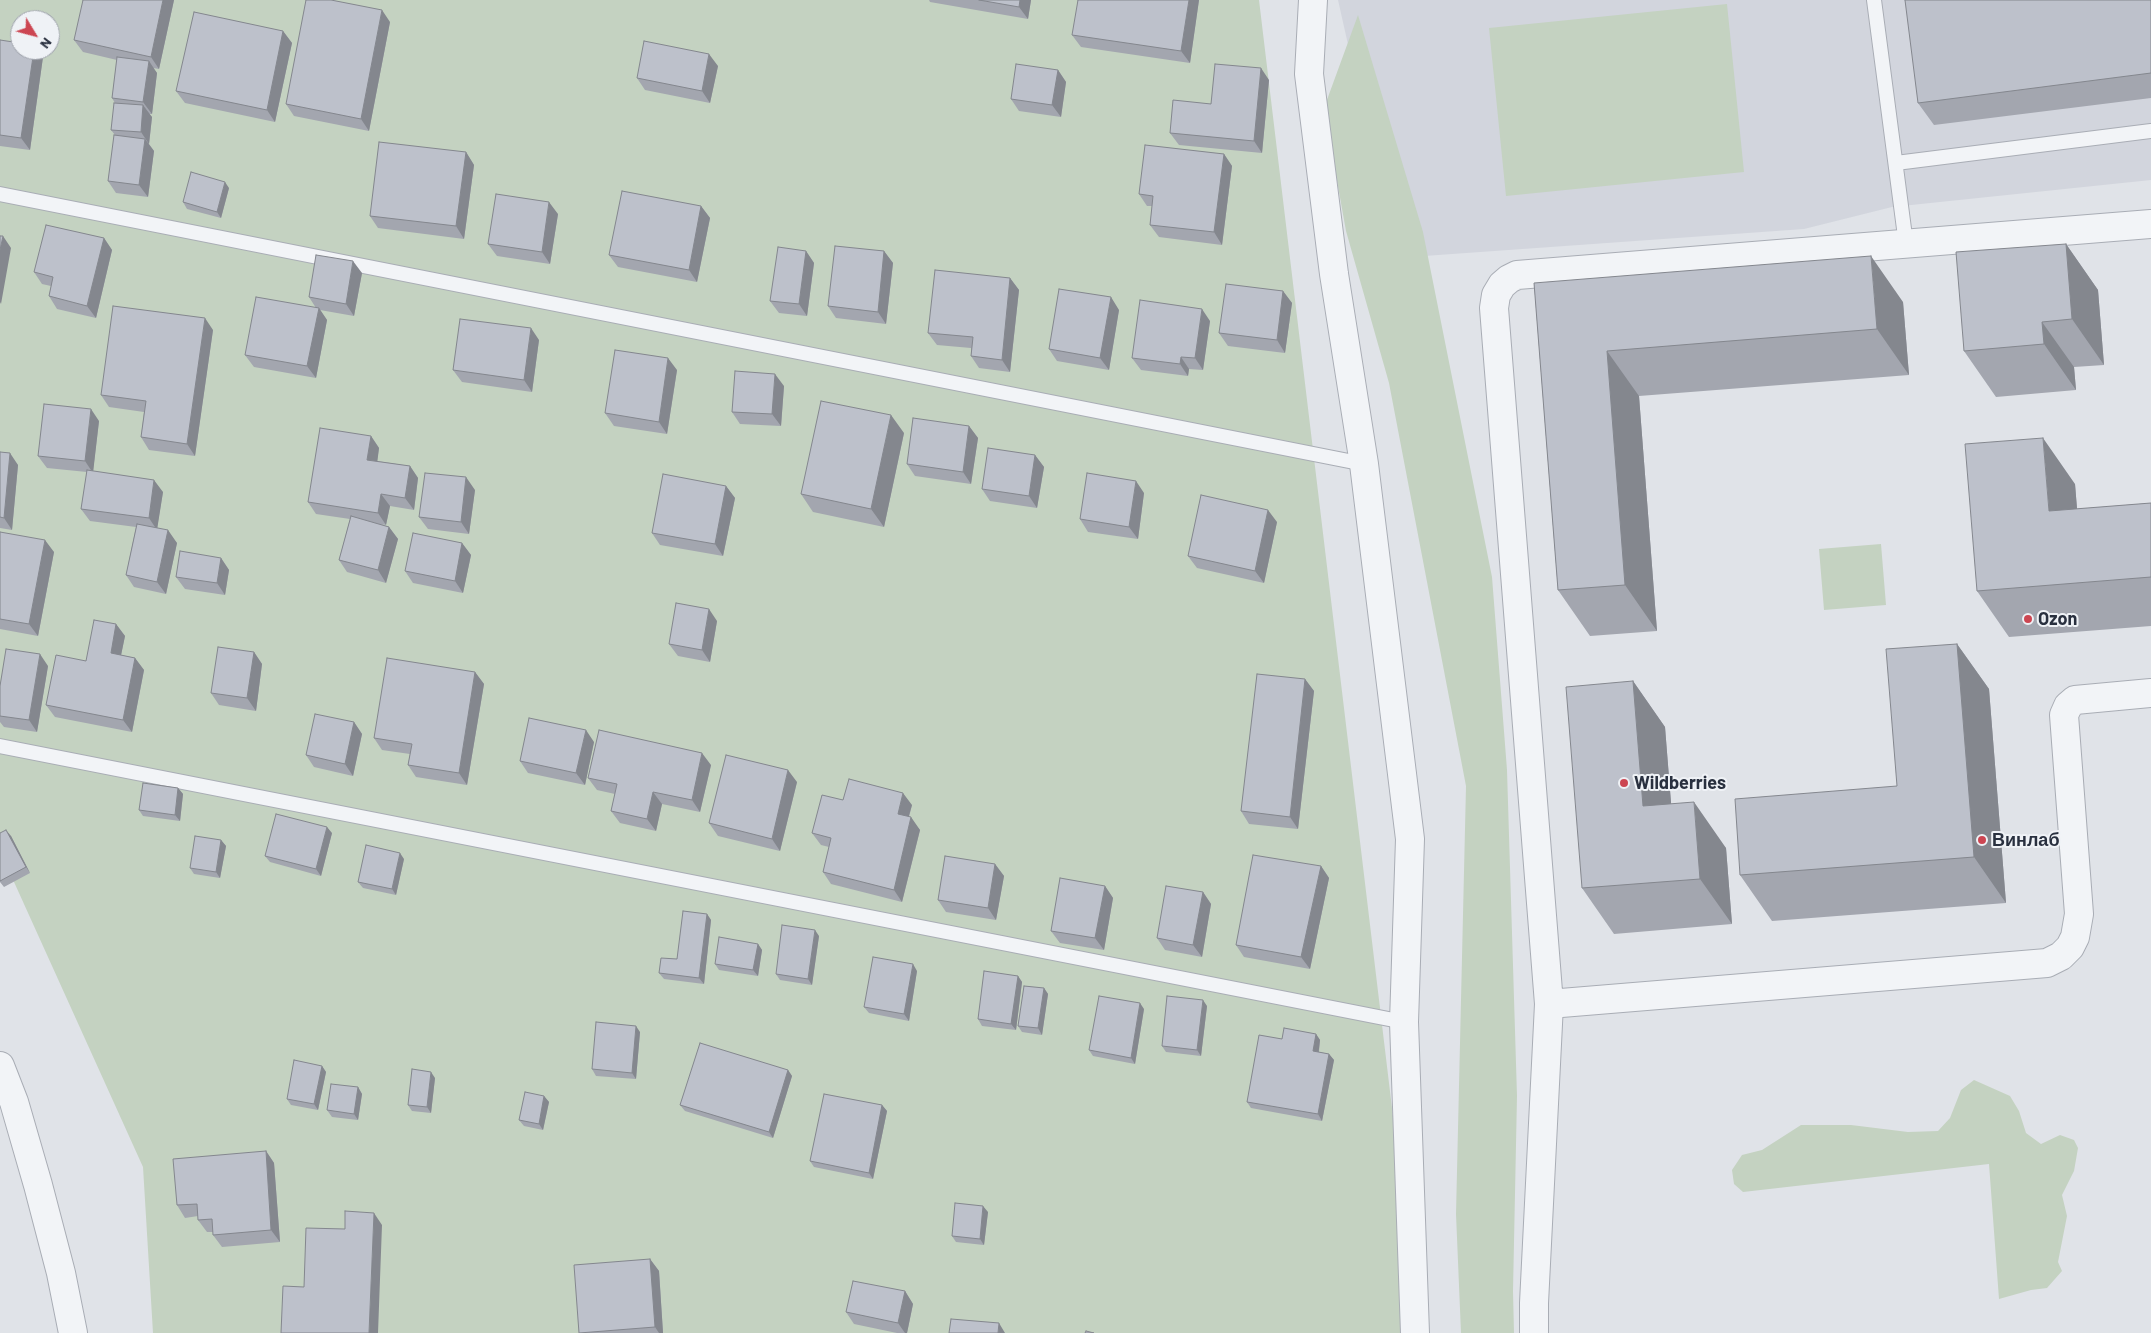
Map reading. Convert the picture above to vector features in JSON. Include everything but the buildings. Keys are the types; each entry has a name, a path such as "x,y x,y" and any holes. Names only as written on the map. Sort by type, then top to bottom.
{"street":[{"path":"1312,0 1309,74 1334,274 1364,464 1410,839 1404,1022 1415,1333"},
{"path":"1534,1333 1549,1004 1495,319 1496,295 1502,285 1517,275 2151,224"},
{"path":"1549,1004 2048,963 2061,956 2070,947 2075,937 2079,914 2064,715 2068,706 2075,700 2151,693"},
{"path":"0,1066 7,1102 59,1264 73,1333"}],"lane":[{"path":"1874,0 1906,244"},
{"path":"1896,163 2151,131"},
{"path":"0,194 1364,464"},
{"path":"0,746 1404,1022"}],"shaded area":[{"path":"1338,0 2151,0 2151,180 1892,207 1804,229 1396,258"}],"green space":[{"path":"0,0 1259,0 1419,1333 153,1333 143,1167 0,851"},
{"path":"1727,4 1744,172 1506,196 1489,28"},
{"path":"1358,15 1423,232 1492,577 1507,770 1517,1096 1513,1291 1514,1333 1461,1333 1456,1214 1466,786 1389,383 1346,231 1324,108"},
{"path":"1881,544 1886,605 1824,610 1819,549"},
{"path":"1974,1080 2010,1096 2019,1111 2026,1133 2041,1144 2060,1135 2074,1140 2078,1148 2074,1171 2062,1195 2067,1216 2058,1262 2062,1271 2047,1288 2031,1290 1999,1299 1989,1164 1743,1192 1734,1184 1732,1170 1742,1155 1762,1150 1801,1125 1851,1125 1908,1132 1938,1131 1950,1118 1961,1090"}],"place":[{"name":"Ozon","path":"2028,619"},
{"name":"Wildberries","path":"1624,783"},
{"name":"Винлаб","path":"1982,840"}]}
